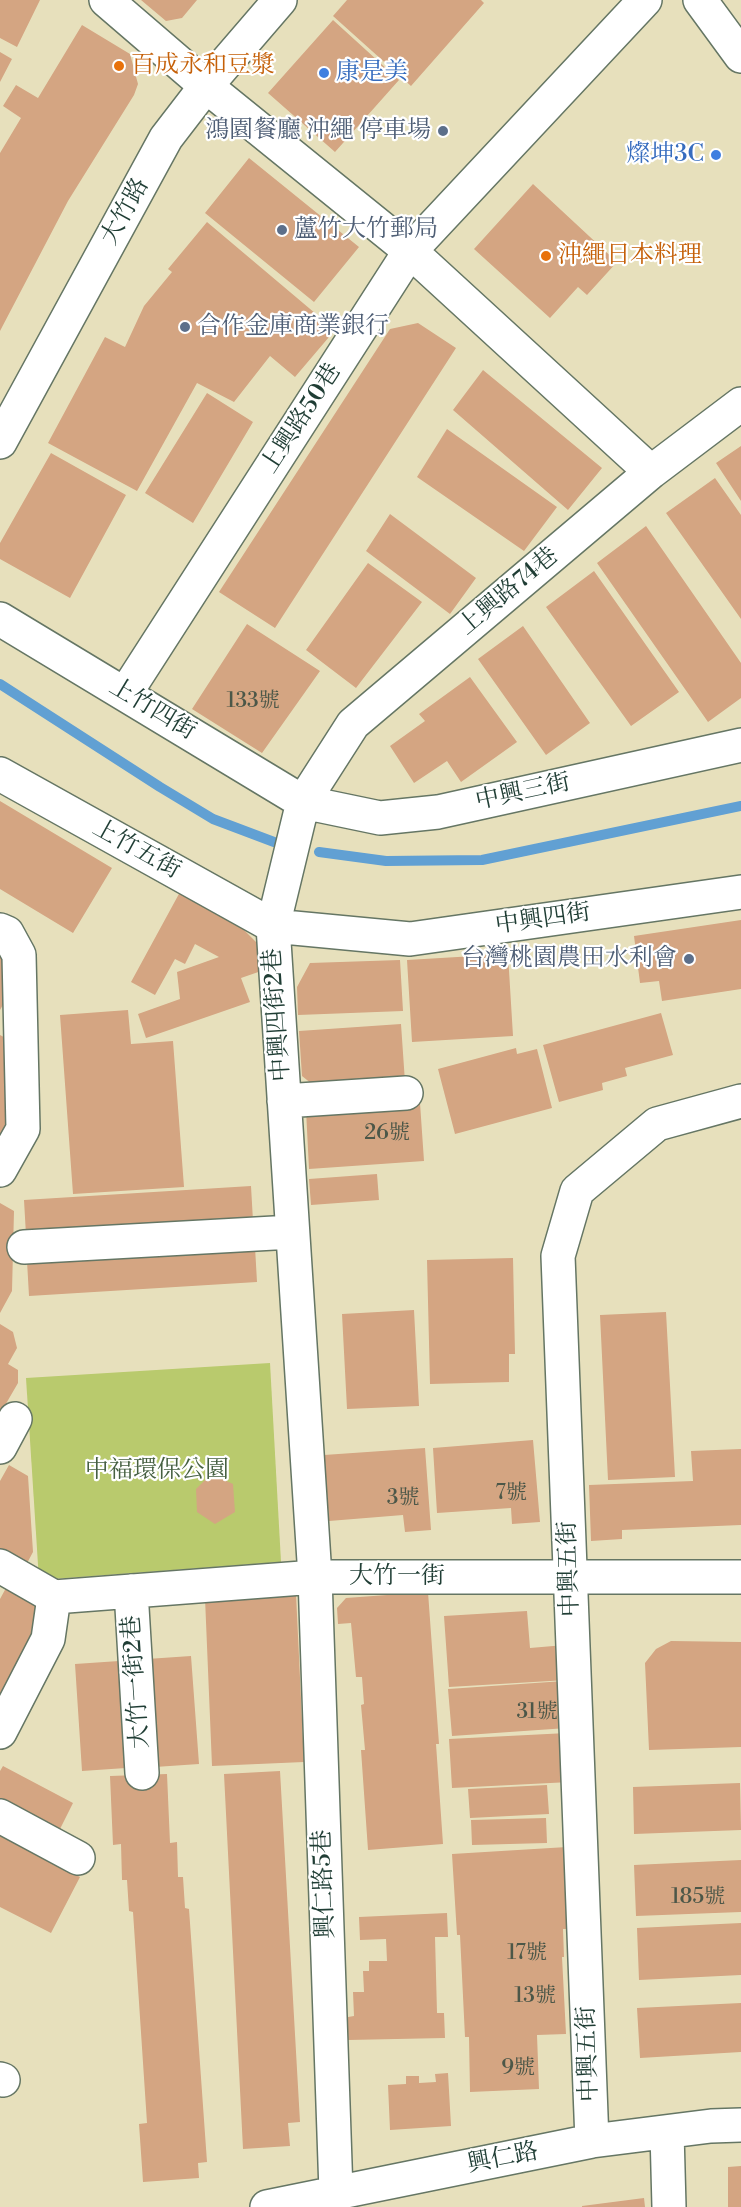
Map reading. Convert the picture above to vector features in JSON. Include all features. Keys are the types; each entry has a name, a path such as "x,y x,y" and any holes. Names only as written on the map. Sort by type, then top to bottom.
{"street":[{"path":"106,0 206,86 410,251 651,472"},
{"name":"大竹路","path":"0,442 166,138 206,86 279,0"},
{"name":"上興路50巷","path":"125,694 410,251 645,0"},
{"path":"700,0 741,56"},
{"name":"上興路74巷","path":"303,802 352,724 651,472 741,404"},
{"name":"上竹四街","path":"0,619 303,802"},
{"name":"中興三街","path":"303,802 380,818 438,812 741,746"},
{"name":"上竹五街","path":"0,774 273,926"},
{"name":"中興四街2巷","path":"303,802 273,926 315,1577"},
{"name":"中興四街","path":"273,926 410,939 741,892"},
{"path":"0,930 8,933 19,955 23,1129 0,1170"},
{"path":"284,1101 406,1093"},
{"name":"中興五街","path":"592,2141 558,1256 577,1191 657,1124 741,1101"},
{"path":"24,1247 292,1232"},
{"path":"0,1566 54,1597 48,1639 0,1732"},
{"name":"大竹一街","path":"54,1597 315,1577 741,1577"},
{"name":"興仁路5巷","path":"315,1577 336,2192"},
{"name":"大竹一街2巷","path":"131,1592 142,1773"},
{"path":"0,1816 78,1858"},
{"name":"興仁路","path":"267,2207 592,2141 711,2126 741,2126"},
{"path":"667,2132 669,2207"}],"green space":[{"name":"中福環保公園","path":"270,1363 281,1562 39,1580 26,1378"}],"building":[{"path":"0,0 40,0 17,47 0,38"},
{"path":"141,0 197,0 182,18 166,21"},
{"path":"347,0 481,0 484,3 411,86 333,16"},
{"path":"333,20 399,80 335,152 268,93"},
{"path":"82,25 130,54 138,84 134,95 68,201 0,331 0,153 21,118 3,106 16,85 38,98"},
{"path":"0,52 12,59 0,82"},
{"name":"蘆竹大竹郵局","path":"249,158 359,247 314,302 205,213"},
{"name":"沖繩日本料理","path":"533,184 617,262 587,295 578,287 550,318 474,249"},
{"path":"207,222 335,330 295,377 270,356 234,402 197,383 137,491 48,443 105,337 125,347 144,306 172,272 168,269"},
{"path":"418,323 456,348 275,628 219,592 390,329"},
{"path":"483,370 602,468 568,510 453,410"},
{"path":"207,393 253,422 193,523 145,493"},
{"path":"447,429 557,507 524,551 417,477"},
{"path":"741,446 741,501 716,463"},
{"path":"51,453 126,495 70,598 0,559 0,543"},
{"path":"715,478 741,515 741,619 666,513"},
{"path":"390,514 476,578 450,614 366,551"},
{"path":"646,526 741,663 741,698 708,722 597,563"},
{"path":"368,563 422,602 356,688 306,650"},
{"path":"594,571 679,692 631,726 546,607"},
{"path":"247,624 320,671 262,753 192,709"},
{"path":"523,626 590,723 546,755 478,659"},
{"path":"470,677 517,742 461,782 447,761 414,783 390,746 425,721 419,714"},
{"path":"0,801 112,868 73,933 0,889"},
{"path":"180,892 237,923 257,943 267,969 241,978 250,1002 146,1038 138,1014 180,999 177,972 219,957 195,944 185,964 175,959 155,995 131,982"},
{"name":"台灣桃園農田水利會","path":"741,920 741,989 662,1001 659,981 640,983 634,936"},
{"path":"0,947 16,982 0,1010"},
{"path":"508,954 513,1036 412,1042 407,960"},
{"path":"400,960 403,1011 298,1015 297,987 310,963"},
{"path":"128,1010 131,1044 173,1041 184,1187 73,1194 60,1015"},
{"path":"661,1013 673,1055 625,1068 627,1076 602,1083 603,1090 559,1102 543,1045"},
{"path":"401,1024 405,1082 317,1088 302,1076 299,1031"},
{"path":"0,1035 15,1043 16,1117 0,1145"},
{"path":"516,1048 517,1054 537,1049 552,1108 455,1134 438,1069"},
{"path":"420,1103 424,1161 309,1169 306,1110"},
{"path":"377,1174 379,1200 311,1205 309,1179"},
{"path":"251,1186 253,1221 26,1235 24,1200"},
{"path":"0,1203 14,1211 12,1291 0,1313"},
{"path":"255,1247 257,1282 29,1296 27,1261"},
{"path":"513,1258 515,1354 509,1354 509,1382 430,1384 427,1260"},
{"path":"414,1310 419,1406 347,1409 342,1314"},
{"path":"666,1312 675,1477 608,1480 600,1315"},
{"path":"0,1324 13,1332 17,1348 8,1364 18,1370 18,1383 0,1414"},
{"path":"533,1440 540,1522 512,1524 511,1508 437,1513 433,1448"},
{"path":"425,1448 431,1530 405,1532 403,1515 329,1521 324,1455"},
{"path":"741,1449 741,1525 622,1530 622,1539 591,1541 589,1485 693,1481 691,1451"},
{"path":"9,1465 28,1476 33,1552 25,1567 0,1553 0,1481"},
{"path":"211,1474 233,1484 235,1512 215,1524 197,1512 196,1489"},
{"path":"6,1588 50,1612 0,1706 0,1599"},
{"path":"428,1592 439,1744 436,1744 443,1844 368,1850 361,1750 365,1750 361,1705 364,1704 362,1677 356,1677 351,1623 338,1624 337,1608 346,1598"},
{"path":"296,1594 304,1762 212,1766 205,1598"},
{"path":"527,1611 530,1648 565,1645 567,1680 449,1687 444,1616"},
{"path":"671,1641 741,1642 741,1747 649,1750 645,1663 656,1649"},
{"path":"191,1656 199,1764 155,1767 147,1659"},
{"path":"119,1661 126,1768 82,1771 75,1664"},
{"path":"564,1681 567,1728 452,1736 448,1689"},
{"path":"567,1733 570,1782 452,1788 449,1739"},
{"path":"3,1766 73,1803 57,1835 0,1805 0,1771"},
{"path":"280,1771 300,2122 288,2123 290,2146 243,2149 224,1774"},
{"path":"167,1774 170,1843 177,1842 178,1877 183,1877 185,1908 189,1909 207,2162 198,2163 199,2178 143,2182 139,2124 147,2123 133,1912 129,1911 127,1880 122,1880 121,1844 113,1845 110,1776"},
{"path":"740,1783 741,1830 634,1834 633,1787"},
{"path":"547,1785 549,1814 470,1818 468,1789"},
{"path":"546,1818 547,1843 472,1845 471,1820"},
{"path":"0,1836 80,1877 51,1933 0,1907"},
{"path":"567,1847 572,1929 563,1929 566,2034 537,2035 539,2089 470,2092 469,2037 465,2037 460,1935 457,1935 452,1854"},
{"path":"741,1860 741,1912 636,1916 634,1865"},
{"path":"447,1913 448,1937 435,1937 437,2013 444,2013 445,2038 348,2040 348,2017 354,2016 353,1992 364,1992 363,1971 369,1971 369,1961 387,1961 386,1939 360,1940 359,1917"},
{"path":"741,1923 741,1975 639,1980 637,1928"},
{"path":"741,2003 741,2052 640,2058 637,2008"},
{"path":"448,2073 451,2126 390,2130 388,2085 406,2084 406,2076 419,2076 419,2083 436,2082 435,2074"},
{"path":"741,2166 741,2207 728,2207 728,2167"},
{"path":"644,2198 645,2207 582,2207 582,2206"}],"waterway":[{"path":"0,684 213,819 274,842"},
{"path":"319,852 386,861 482,860 741,806"}],"place":[{"name":"百成永和豆漿","path":"119,66"},
{"name":"康是美","path":"324,73"},
{"name":"鴻園餐廳 沖繩 停車場","path":"443,131"},
{"name":"燦坤3C","path":"716,155"},
{"name":"蘆竹大竹郵局","path":"282,230"},
{"name":"沖繩日本料理","path":"546,256"},
{"name":"合作金庫商業銀行","path":"185,327"},
{"name":"台灣桃園農田水利會","path":"689,959"}]}
